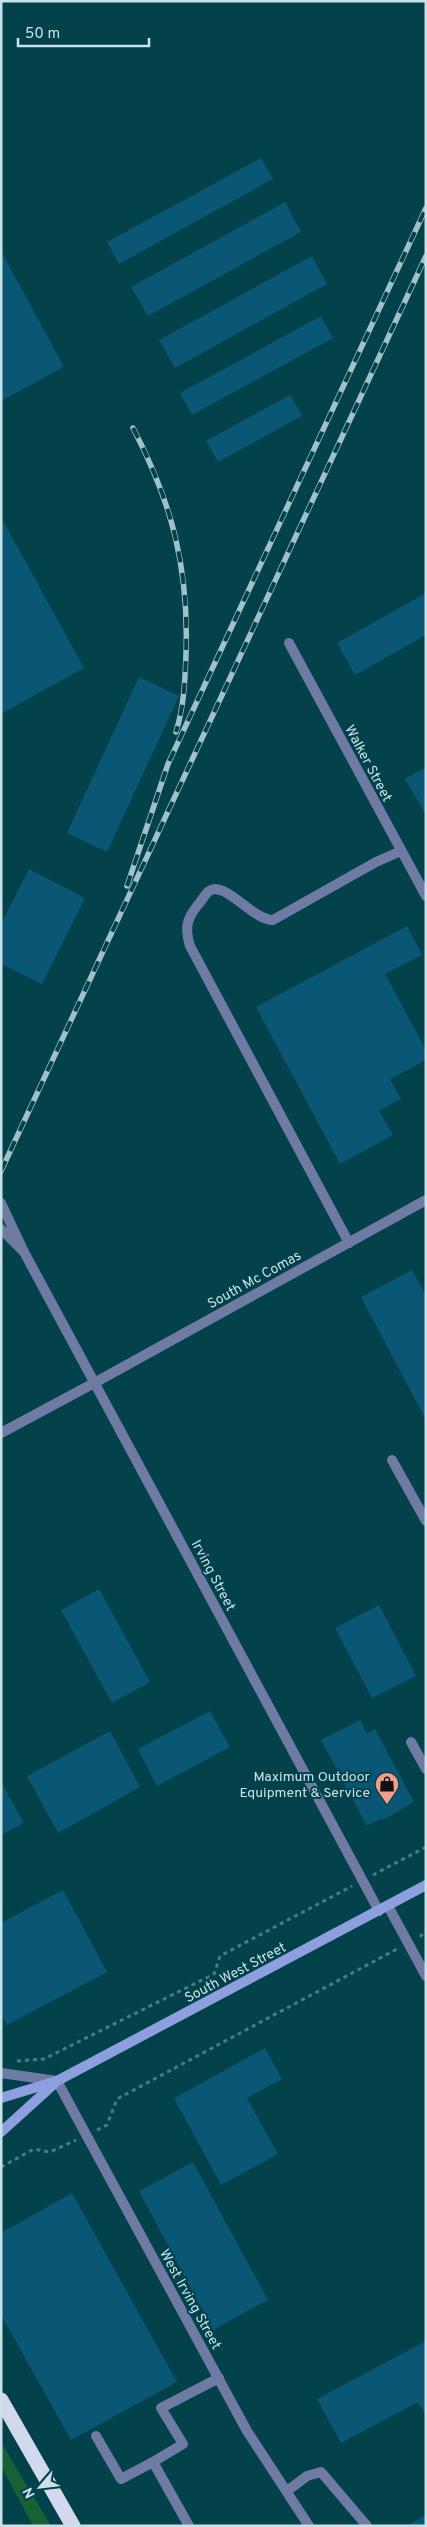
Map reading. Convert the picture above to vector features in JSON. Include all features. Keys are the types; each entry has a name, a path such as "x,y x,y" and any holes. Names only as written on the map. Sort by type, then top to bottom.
{"highway":[{"path":"1,2400 73,2526"}],"main road":[{"name":"South West Street","path":"1,2098 57,2081 426,1885"},
{"name":"South West Street","path":"1,2132 57,2081"}],"street":[{"name":"Walker Street","path":"289,643 426,896"},
{"path":"349,1243 190,946 186,924 190,914 210,891 217,888 227,892 264,920 273,920 376,862 401,851"},
{"name":"South Mc Comas","path":"1,1434 426,1200"},
{"path":"1,1202 24,1252"},
{"path":"1,1229 24,1252"},
{"name":"Irving Street","path":"24,1252 96,1382 363,1880 408,1943 426,1976"},
{"path":"392,1460 426,1522"},
{"path":"412,1742 426,1769"},
{"path":"1,2073 57,2081"},
{"name":"West Irving Street","path":"57,2081 247,2431 309,2526"},
{"path":"96,2436 121,2479 183,2444 161,2408 219,2378"},
{"path":"153,2462 189,2526"},
{"path":"287,2491 307,2476 321,2472 367,2526"}],"path":[{"path":"14,2062 44,2059 214,1974 220,1956 426,1847"},
{"path":"1,2167 34,2149 50,2152 107,2126 117,2099 421,1936 426,1930"}],"green space":[{"path":"1,2442 51,2526 33,2526 1,2466"}],"building":[{"path":"261,158 273,179 119,264 107,242"},
{"path":"285,202 301,232 148,316 131,287"},
{"path":"1,251 64,367 1,401"},
{"path":"312,256 327,284 175,368 159,340"},
{"path":"321,316 333,338 192,415 180,393"},
{"path":"290,395 302,416 218,462 206,441"},
{"path":"1,517 84,668 1,714"},
{"path":"426,593 426,635 355,675 337,643"},
{"path":"139,677 179,696 107,852 67,833"},
{"path":"426,767 426,815 405,779"},
{"path":"29,869 85,898 42,984 1,964 1,924"},
{"path":"407,926 422,955 385,974 426,1050 426,1060 390,1079 401,1099 379,1111 393,1135 340,1164 256,1007"},
{"path":"412,1270 426,1296 426,1420 361,1297"},
{"path":"99,1589 150,1682 112,1703 61,1610"},
{"path":"379,1605 416,1676 372,1698 335,1628"},
{"path":"210,1711 230,1747 157,1786 138,1749"},
{"path":"360,1720 367,1734 375,1729 414,1802 383,1820 382,1818 367,1826 321,1740"},
{"path":"110,1731 140,1787 58,1833 27,1776"},
{"path":"1,1782 24,1823 1,1835"},
{"path":"63,1890 107,1972 7,2025 1,2014 1,1923"},
{"path":"265,2048 282,2079 247,2098 278,2154 221,2185 174,2098"},
{"path":"193,2162 268,2300 213,2330 139,2191"},
{"path":"72,2193 177,2382 71,2440 1,2315 1,2233"},
{"path":"426,2341 426,2416 418,2402 341,2443 317,2399"},
{"path":"426,2515 426,2526 406,2526"}],"railway":[{"path":"127,886 168,764 426,208"},
{"path":"1,1171 426,256"},
{"path":"133,428 147,456 168,510 181,564 186,623 186,654 185,684 176,732"}],"place":[{"name":"Maximum Outdoor Equipment & Service","path":"387,1805"}]}
